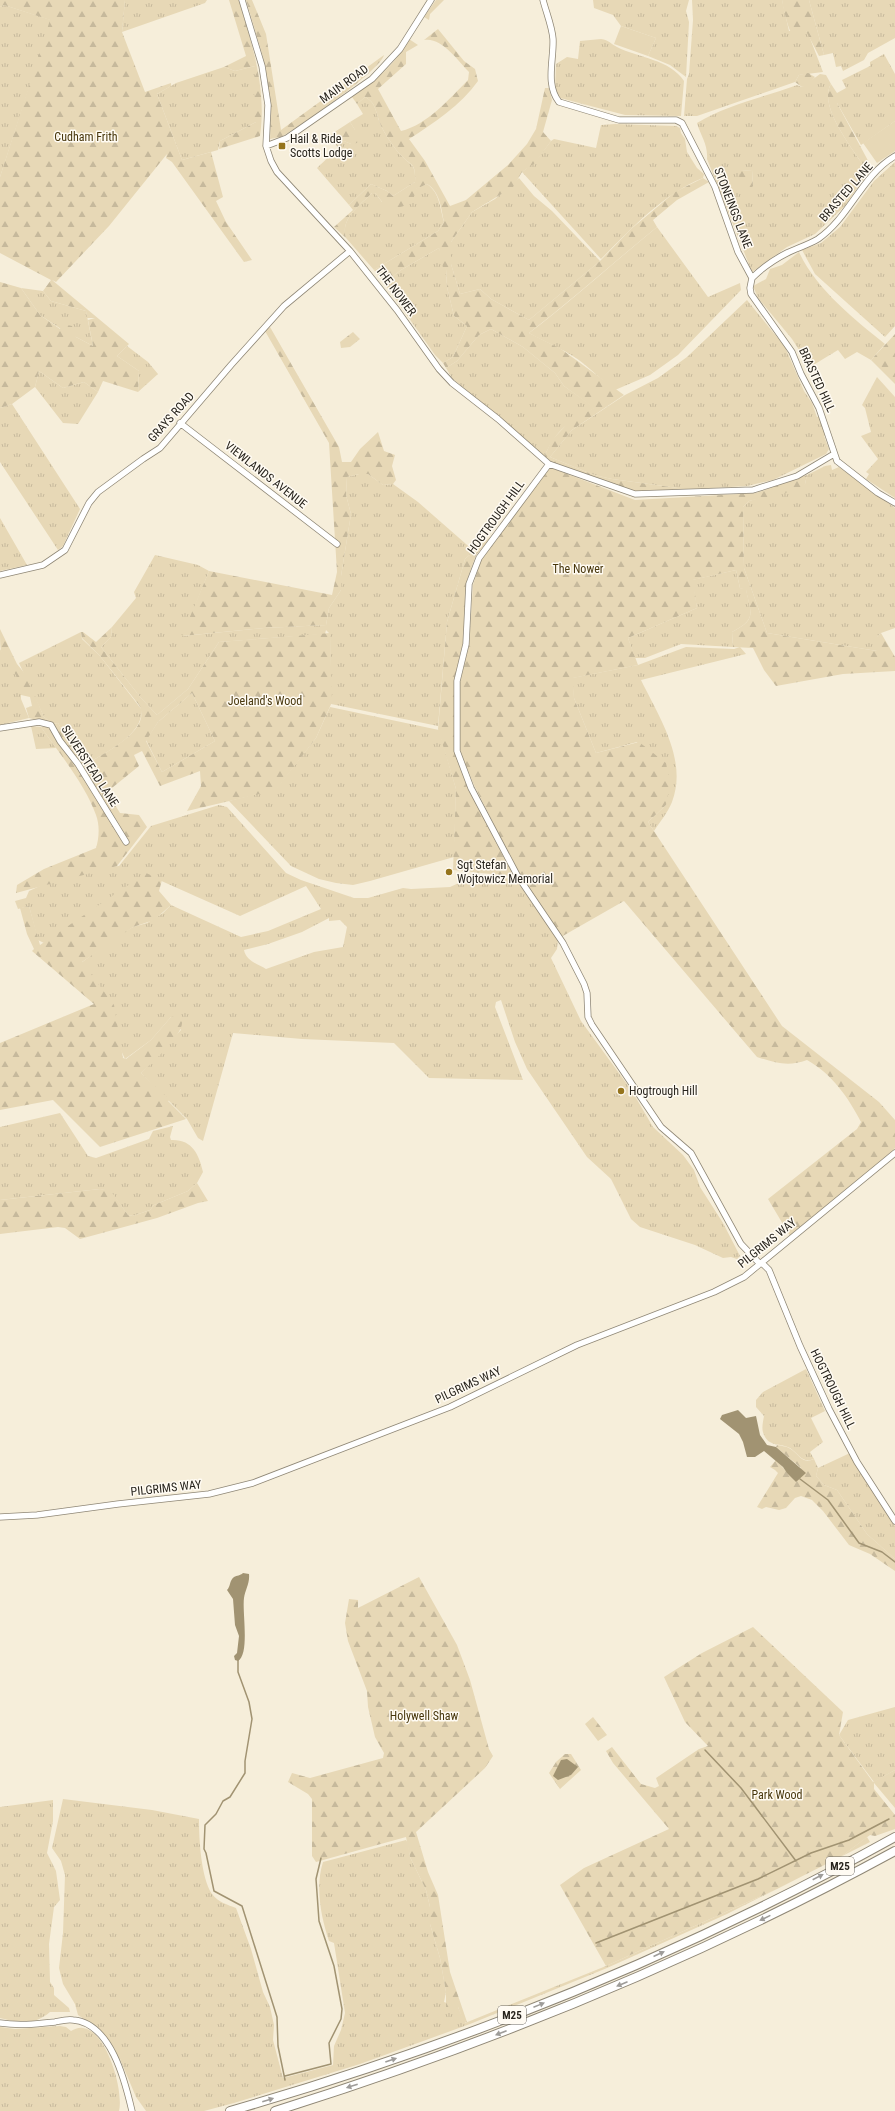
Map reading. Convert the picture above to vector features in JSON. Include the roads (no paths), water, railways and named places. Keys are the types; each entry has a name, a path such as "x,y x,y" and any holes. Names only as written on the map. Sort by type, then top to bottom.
{"highway":[{"name":"M25","path":"230,2111 331,2080 429,2047 576,1989 728,1922 895,1837"},
{"name":"M25","path":"275,2111 435,2058 590,1997 746,1928 895,1851"}],"street":[{"path":"242,0 262,66 268,105 266,146"},
{"name":"MAIN ROAD","path":"266,146 287,138 372,79 400,49 431,0"},
{"name":"STONEINGS LANE","path":"543,0 553,38 551,88 559,102 619,120 676,120 682,123 715,187 738,252 752,278"},
{"name":"THE NOWER","path":"266,146 271,161 277,172 350,251 397,310 439,370 452,383 498,419 549,464 635,494 698,492 753,490 797,476 834,454"},
{"name":"BRASTED LANE","path":"752,278 785,254 822,235 849,208 865,183 888,160 895,156"},
{"name":"GRAYS ROAD","path":"0,575 43,565 65,550 89,503 98,492 160,448 284,306 350,251"},
{"name":"BRASTED HILL","path":"752,278 750,288 751,294 789,347 819,408 837,461 878,493 895,503"},
{"name":"VIEWLANDS AVENUE","path":"180,424 337,544"},
{"name":"HOGTROUGH HILL","path":"549,464 479,558 469,584 466,644 457,681 457,751 471,788 517,875 563,943 584,984 587,993 588,1017 592,1025 661,1127 691,1153 741,1244 769,1270 800,1346 857,1462 895,1521"},
{"name":"SILVERSTEAD LANE","path":"0,728 39,722 51,725 60,741 78,764 126,842"},
{"name":"PILGRIMS WAY","path":"0,1517 37,1515 209,1494 253,1483 450,1406 577,1345 714,1292 744,1277 895,1153"},
{"path":"0,2023 20,2025 72,2020 93,2027 101,2034 119,2067 132,2111"}],"waterway":[{"path":"800,1479 828,1500 859,1543 882,1552 895,1562"},
{"path":"238,1660 238,1672 249,1702 252,1719 245,1761 245,1773 230,1797 223,1801 216,1814 205,1825 204,1849 214,1891 242,1906 277,2017 278,2046 285,2080"},
{"path":"705,1750 741,1788 796,1861"},
{"path":"596,1943 758,1879 811,1853 849,1840 889,1819"},
{"path":"285,2076 331,2064 329,2043 341,2019 342,2009 334,1966 319,1921 316,1879 321,1858"}],"place":[{"name":"Hail & Ride Scotts Lodge","path":"282,146"},
{"name":"Sgt Stefan Wojtowicz Memorial","path":"449,872"},
{"name":"Hogtrough Hill","path":"621,1091"}],"park label":[{"name":"Cudham Frith","path":"86,137"},
{"name":"The Nower","path":"578,569"},
{"name":"Joeland's Wood","path":"265,701"},
{"name":"Holywell Shaw","path":"424,1716"},
{"name":"Park Wood","path":"777,1795"}]}
